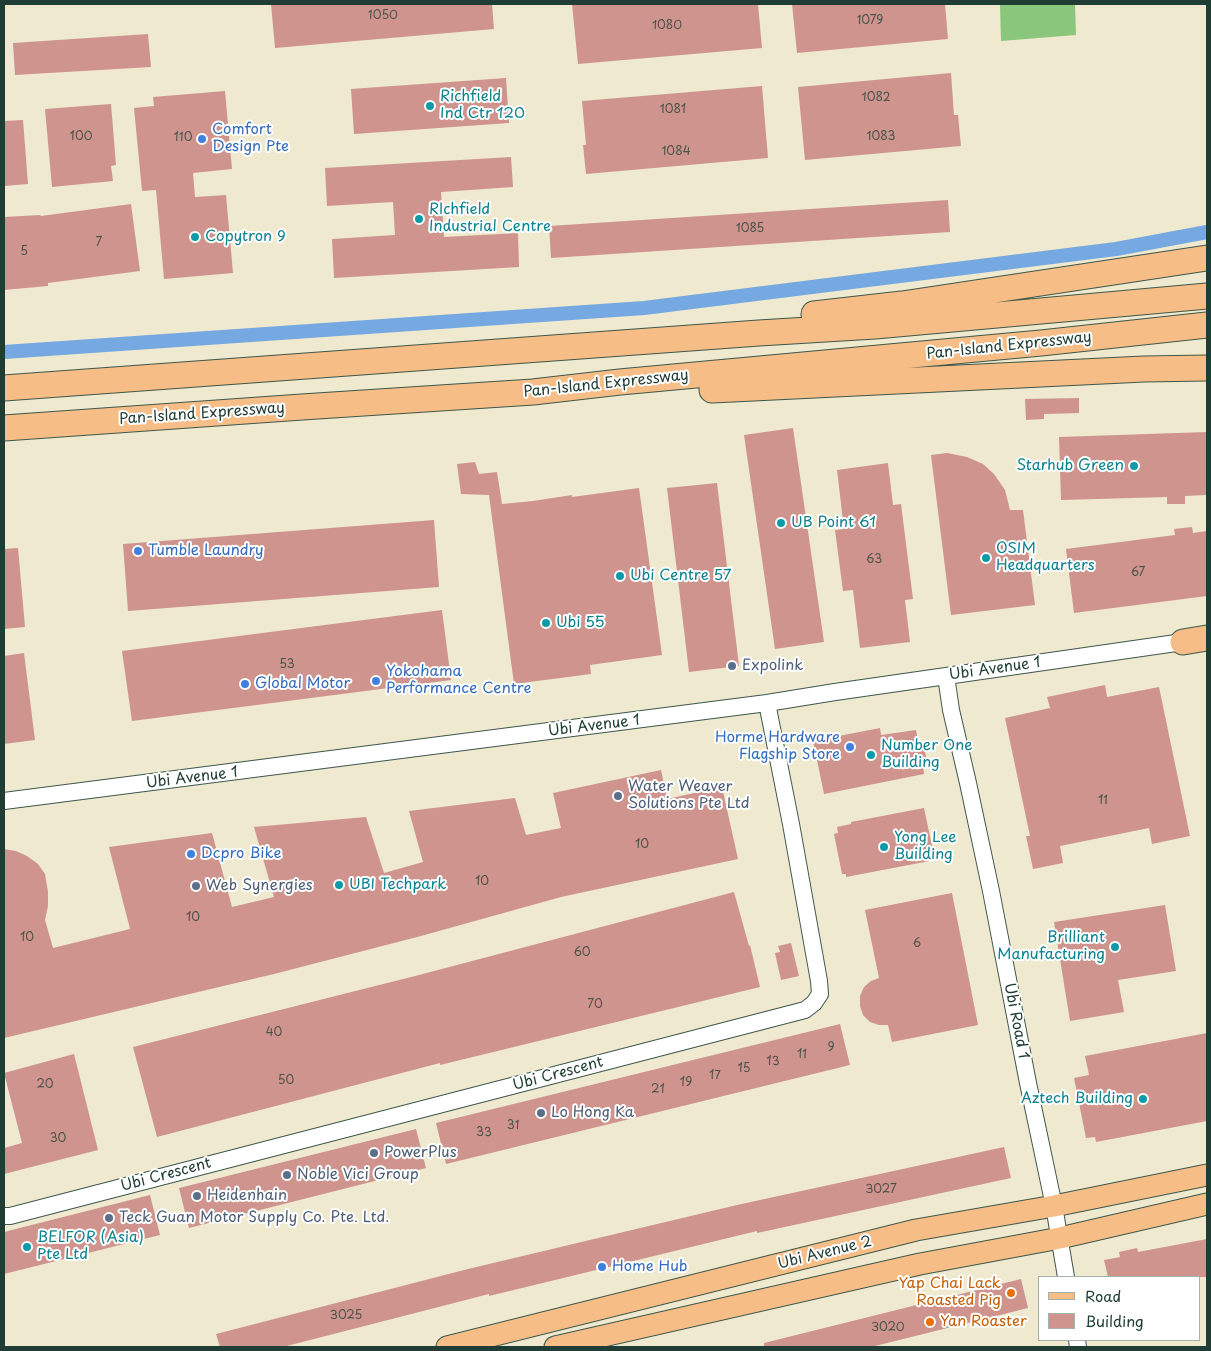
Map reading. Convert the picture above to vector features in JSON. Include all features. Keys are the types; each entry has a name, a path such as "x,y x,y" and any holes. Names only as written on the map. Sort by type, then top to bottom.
{"highway":[{"path":"759,333 785,318 902,304 1207,258"},
{"name":"Pan-Island Expressway","path":"4,388 874,326 1207,296"},
{"name":"Pan-Island Expressway","path":"4,428 532,392 1031,344 1207,325"},
{"path":"532,392 712,390 1144,369 1207,368"},
{"path":"1144,369 1207,373"},
{"path":"1183,642 1207,638"}],"main road":[{"name":"Ubi Avenue 2","path":"447,1347 916,1230 1054,1206 1207,1175"},
{"name":"Ubi Avenue 2","path":"555,1347 920,1264 1060,1238 1207,1204"}],"street":[{"name":"Ubi Avenue 1","path":"4,801 767,703 1183,642"},
{"name":"Ubi Road 1","path":"946,676 951,710 988,875 1054,1206 1066,1276"},
{"name":"Ubi Crescent","path":"4,1216 805,1010 814,1003 820,994 820,980 767,703"}],"green space":[{"path":"1000,4 1075,4 1076,35 1001,41"}],"building":[{"path":"271,4 492,4 494,29 275,48"},
{"path":"572,4 758,4 762,48 578,64"},
{"path":"792,4 945,4 948,39 797,53"},
{"path":"148,34 151,67 15,75 13,43"},
{"path":"951,73 954,115 958,115 961,146 805,160 798,87"},
{"name":"Richfield Ind Ctr 120","path":"506,78 509,123 354,134 351,89"},
{"path":"762,86 768,158 586,174 583,145 586,145 582,101"},
{"path":"225,91 232,169 193,173 195,197 226,195 233,273 164,279 156,190 142,191 134,108 154,106 153,97"},
{"path":"111,104 116,165 111,166 113,181 52,187 45,109"},
{"path":"23,120 28,184 4,186 4,121"},
{"name":"RIchfield Industrial Centre","path":"511,157 513,187 441,192 444,237 518,233 519,267 334,278 332,239 395,235 393,202 327,206 325,168"},
{"path":"948,200 950,232 551,258 549,226"},
{"path":"131,204 140,271 48,283 48,286 4,290 4,217 41,216"},
{"path":"1079,398 1079,413 1044,414 1044,419 1026,420 1025,399"},
{"name":"UB Point 61","path":"793,428 824,642 775,649 744,435"},
{"name":"Starhub Green","path":"1207,432 1207,495 1185,496 1185,504 1167,504 1167,497 1061,500 1059,437"},
{"name":"OSIM Headquarters","path":"947,453 967,457 983,464 994,474 1005,490 1010,510 1023,510 1035,605 951,615 931,455"},
{"path":"475,462 479,474 497,472 502,504 639,488 662,655 590,665 591,674 514,684 489,495 461,494 457,464"},
{"path":"888,463 893,505 901,504 913,599 905,600 910,642 860,648 853,590 843,591 835,530 844,529 837,470"},
{"path":"717,483 739,666 689,672 667,488"},
{"path":"434,520 439,587 128,611 123,544"},
{"path":"1192,527 1193,533 1207,531 1207,596 1074,613 1066,549 1175,535 1174,529"},
{"path":"18,548 25,627 4,629 4,549"},
{"path":"442,610 451,680 132,721 122,651"},
{"path":"24,653 35,740 4,744 4,656"},
{"path":"1105,685 1107,697 1159,687 1190,836 1152,844 1149,828 1060,846 1063,863 1033,869 1026,836 1030,836 1005,718 1050,708 1047,697"},
{"name":"Number One Building","path":"880,728 881,735 916,730 919,745 924,744 927,764 923,765 924,774 824,794 813,741"},
{"path":"661,770 667,799 722,787 738,859 561,897 274,974 4,1038 4,849 16,851 27,856 38,864 45,874 48,906 45,920 53,948 130,929 109,847 212,833 232,907 274,897 254,827 366,817 384,873 423,862 409,811 515,798 526,835 561,828 553,793"},
{"name":"Yong Lee Building","path":"924,808 935,860 846,877 846,874 842,874 834,834 838,833 837,827 851,824 851,822"},
{"path":"734,892 760,987 440,1065 440,1063 157,1137 133,1047 419,975"},
{"path":"952,893 978,1025 892,1042 888,1025 870,1022 863,1015 860,1006 860,996 864,987 871,981 879,978 865,910"},
{"name":"Brilliant Manufacturing","path":"1165,905 1176,971 1118,980 1124,1012 1070,1021 1054,922"},
{"path":"791,943 799,976 781,980 775,953 780,952 778,946"},
{"path":"840,1024 850,1065 446,1164 436,1123"},
{"name":"Aztech Building","path":"1207,1033 1207,1121 1096,1142 1095,1137 1086,1138 1074,1078 1089,1075 1085,1056"},
{"path":"74,1054 98,1150 4,1174 4,1148 22,1143 4,1073"},
{"path":"416,1129 426,1168 189,1228 179,1188"},
{"path":"1004,1147 1011,1178 757,1233 757,1231 489,1296 489,1294 283,1347 220,1347 216,1334 468,1269 737,1205"},
{"path":"150,1195 160,1235 4,1274 4,1232"},
{"path":"1207,1239 1207,1277 1108,1276 1104,1260 1120,1257 1119,1252 1137,1248 1138,1252"},
{"path":"1021,1279 1028,1308 871,1347 764,1347 764,1343"}],"waterway":[{"path":"4,352 644,308 1116,249 1207,232"}],"place":[{"name":"Richfield Ind Ctr 120","path":"430,106"},
{"name":"Comfort Design Pte","path":"202,139"},
{"name":"RIchfield Industrial Centre","path":"419,219"},
{"name":"Copytron 9","path":"195,237"},
{"name":"Starhub Green","path":"1134,466"},
{"name":"UB Point 61","path":"781,523"},
{"name":"Tumble Laundry","path":"138,551"},
{"name":"OSIM Headquarters","path":"986,558"},
{"name":"Ubi Centre 57","path":"620,576"},
{"name":"Ubi 55","path":"546,623"},
{"name":"Expolink","path":"732,666"},
{"name":"Yokohama Performance Centre","path":"376,681"},
{"name":"Global Motor","path":"245,684"},
{"name":"Horme Hardware Flagship Store","path":"850,747"},
{"name":"Number One Building","path":"871,755"},
{"name":"Water Weaver Solutions Pte Ltd","path":"618,796"},
{"name":"Yong Lee Building","path":"884,847"},
{"name":"Dcpro Bike","path":"191,854"},
{"name":"UBI Techpark","path":"339,885"},
{"name":"Web Synergies","path":"196,886"},
{"name":"Brilliant Manufacturing","path":"1115,947"},
{"name":"Aztech Building","path":"1143,1099"},
{"name":"Lo Hong Ka","path":"541,1113"},
{"name":"PowerPlus","path":"374,1153"},
{"name":"Noble Vici Group","path":"287,1175"},
{"name":"Heidenhain","path":"197,1196"},
{"name":"Teck Guan Motor Supply Co. Pte. Ltd.","path":"109,1218"},
{"name":"BELFOR (Asia) Pte Ltd","path":"27,1247"},
{"name":"Home Hub","path":"602,1267"},
{"name":"Yap Chai Lack Roasted Pig","path":"1011,1293"},
{"name":"Yan Roaster","path":"930,1322"}]}
